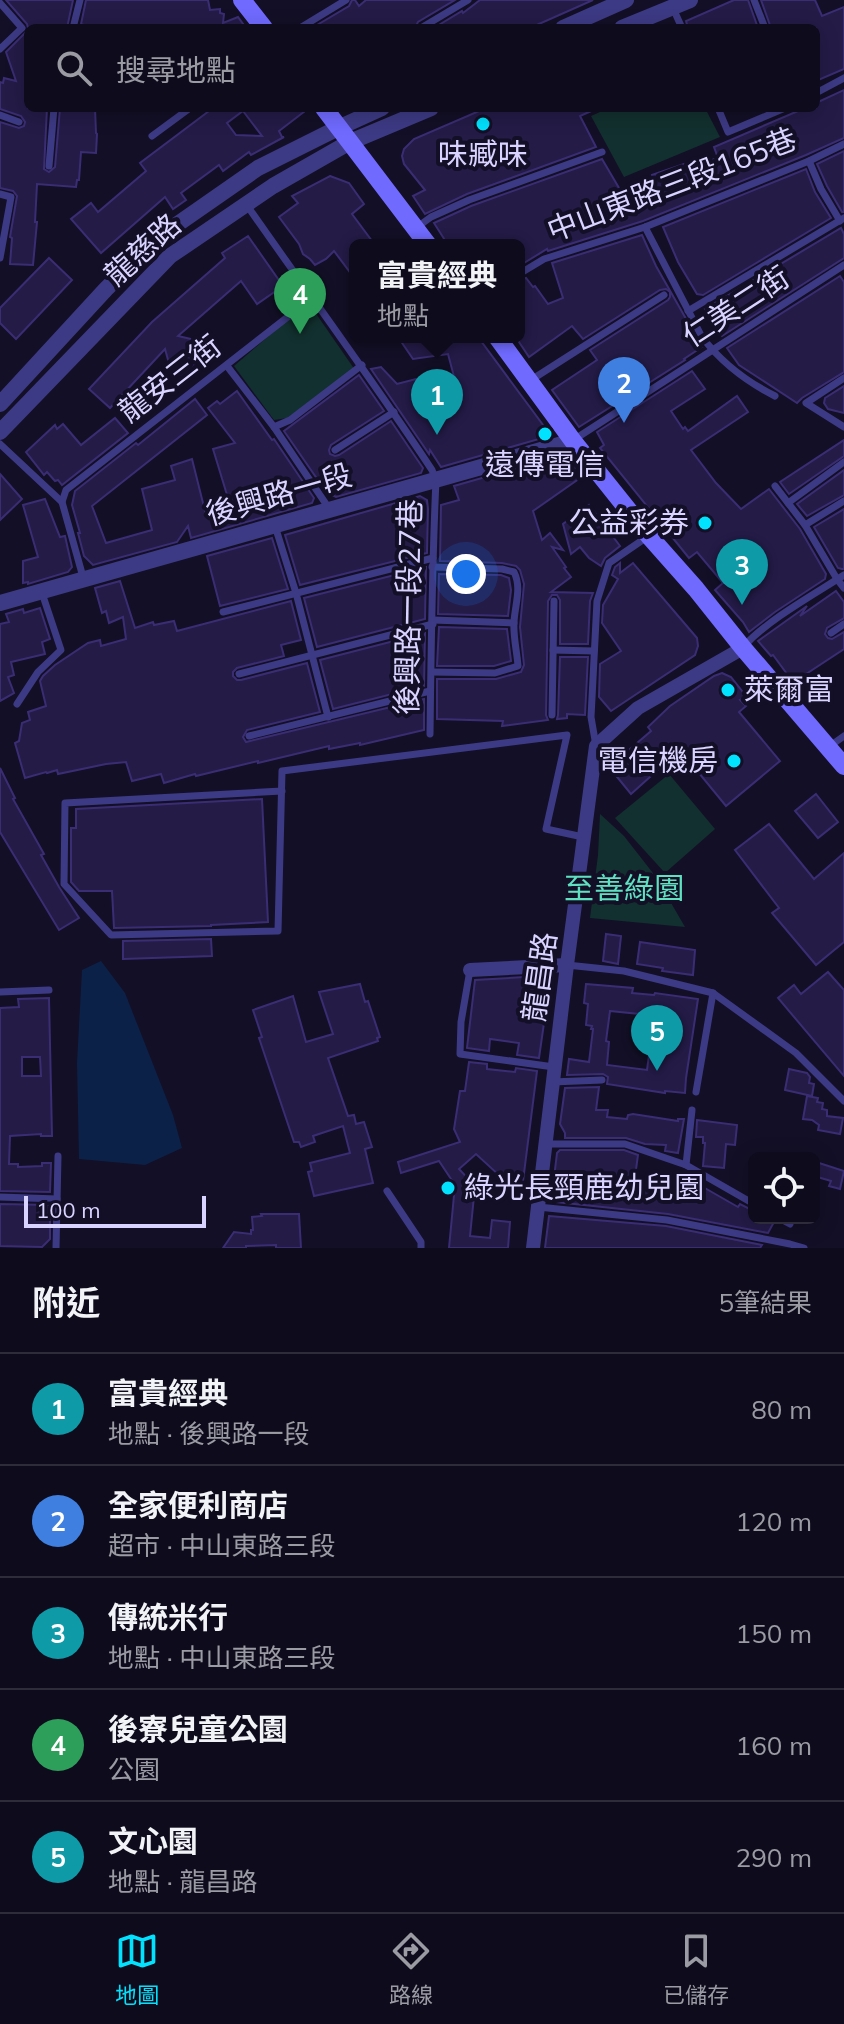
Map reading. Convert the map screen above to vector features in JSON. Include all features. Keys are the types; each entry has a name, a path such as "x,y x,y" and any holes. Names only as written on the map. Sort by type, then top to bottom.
{"main road":[{"path":"242,0 261,24"},
{"path":"327,112 424,239"},
{"path":"502,343 573,441 743,648 836,741 844,766"}],"street":[{"path":"572,24 626,0"},
{"path":"630,24 671,4 690,0"},
{"path":"344,135 376,112"},
{"path":"344,135 418,112"},
{"name":"龍慈路","path":"0,432 170,256 344,135"},
{"name":"龍慈路","path":"0,404 106,289 159,237 258,168 344,135"},
{"path":"106,289 122,307"},
{"name":"後興路一段","path":"0,603 573,441"},
{"path":"596,746 638,708 743,648"},
{"name":"龍昌路","path":"533,1248 596,746"},
{"path":"470,970 567,965"}],"lane":[{"path":"74,24 80,0"},
{"path":"307,24 346,0"},
{"path":"428,24 468,0"},
{"path":"754,0 763,24"},
{"path":"0,3 22,28 0,49"},
{"path":"671,4 680,24"},
{"path":"820,91 844,78"},
{"path":"49,166 54,112"},
{"path":"152,136 185,112"},
{"path":"720,112 728,132 776,112"},
{"path":"0,115 19,122"},
{"name":"中山東路三段165巷","path":"525,270 544,259 645,227 844,144"},
{"path":"416,228 431,217 469,200 602,152"},
{"path":"688,311 842,220 821,189 809,161"},
{"path":"0,194 11,197 0,258"},
{"path":"246,204 362,365 436,480"},
{"path":"645,227 702,337 712,350 752,384 775,396"},
{"name":"仁美二街","path":"573,441 844,265"},
{"path":"530,381 664,295"},
{"name":"龍安三街","path":"62,502 66,490 312,298"},
{"path":"274,427 290,420 362,365"},
{"path":"227,366 274,427 330,510"},
{"path":"844,378 806,403 844,427"},
{"path":"335,450 394,412"},
{"path":"0,444 62,502 84,579"},
{"path":"788,503 844,462"},
{"name":"後興路一段27巷","path":"430,734 436,480"},
{"path":"775,486 805,525 844,588"},
{"path":"805,525 844,501"},
{"path":"275,525 328,717"},
{"path":"596,746 591,717 597,601 609,563 649,536"},
{"path":"223,612 432,562 514,572 518,583 514,623 518,666 495,673 432,672"},
{"path":"743,648 776,620 840,577"},
{"path":"17,704 38,672 61,650 42,591"},
{"path":"552,715 554,601"},
{"path":"239,674 433,622 514,623"},
{"path":"831,633 844,624"},
{"path":"553,650 594,651"},
{"path":"249,736 430,691"},
{"path":"282,791 65,803 64,884 111,935 278,931 282,791 282,771 567,735 546,829 585,838"},
{"path":"567,965 624,971 713,993 796,1053 844,1101"},
{"path":"470,970 461,1022 460,1054 553,1074 602,1080"},
{"path":"0,992 49,990"},
{"path":"696,1092 713,993"},
{"path":"686,1165 692,1110"},
{"path":"544,1144 625,1144 686,1165 748,1201"},
{"path":"56,1248 58,1156"},
{"path":"387,1191 421,1242 421,1248"},
{"path":"0,1197 57,1199"},
{"path":"537,1207 667,1220 804,1248"}],"green space":[{"path":"600,112 707,112 720,137 624,177 591,116"},
{"path":"308,302 355,370 287,418 274,420 234,366"},
{"path":"669,774 715,829 665,873 615,818"},
{"name":"至善綠園","path":"600,814 624,836 656,877 685,927 590,918"}],"water":[{"path":"101,961 125,993 173,1115 182,1148 145,1165 79,1159 77,1063 82,970"}],"building":[{"path":"6,0 73,0 68,24 27,24"},
{"path":"86,0 208,0 210,10 220,9 220,13 224,14 223,23 238,17 243,24 81,24"},
{"path":"352,0 359,6 366,0 455,0 417,24 319,24 349,6"},
{"path":"480,0 593,0 539,24 441,24"},
{"path":"734,0 748,0 757,24 687,24 686,21"},
{"path":"761,0 815,0 822,16 844,7 844,69 820,79 820,24 770,24"},
{"path":"24,34 24,112 47,112 44,169 49,172 55,167 60,112 95,112 96,153 81,152 76,187 37,184 33,265 10,264 10,237 17,196 13,191 0,188 0,122 19,128 25,122 21,116 0,109 0,82 3,83 4,78 16,81 6,52"},
{"path":"844,90 844,138 643,221 547,249 525,262 525,239 444,239 434,223 471,206 602,159 622,193 645,185 653,180 652,175 684,164 686,169 718,158 714,147 796,112 820,112 820,101"},
{"path":"208,112 242,112 227,123 236,135 262,136 244,112 304,112 279,131 284,137 251,155 249,152 223,171 219,165 181,193 186,200 173,209 165,197 101,253 71,219 91,203 98,212 146,171 140,163"},
{"path":"477,112 589,112 580,116 596,147 467,194 425,214 413,196 425,190 404,164 402,156 404,149 414,139"},
{"path":"844,151 844,212 842,212 817,164"},
{"path":"806,169 815,192 831,218 703,295 697,294 678,262 663,227"},
{"path":"330,176 349,183 364,204 352,214 371,239 349,239 349,271 334,251 315,265 303,254 279,217 298,203 292,196"},
{"path":"841,228 844,258 722,336 718,332 705,309"},
{"path":"642,235 702,347 579,427 552,390 597,360 590,350 668,300 670,292 660,290 583,339 572,326 529,357 520,343 525,343 525,278 548,304 563,298 552,263"},
{"path":"248,236 283,286 257,304 241,281 178,336 202,345 205,357 196,369 182,376 170,367 165,349 110,408 89,389 152,322 225,258 222,253"},
{"path":"49,258 72,280 16,339 0,323 0,308"},
{"path":"840,276 844,282 844,372 797,403 739,365 727,348"},
{"path":"402,343 482,343 549,433 546,437 441,467 371,369 381,367 397,384 424,377 426,384 434,382 436,389 456,384 448,354 413,359"},
{"path":"692,371 705,389 671,411 683,429 685,427 688,431 737,396 748,412 691,450 741,509 769,489 800,529 826,574 825,579 749,632 715,590 723,583 697,552 689,558 600,448 604,445 597,432"},
{"path":"359,375 384,411 331,445 330,454 339,455 391,421 423,468 421,473 336,497 320,483 284,431"},
{"path":"844,386 844,413 828,409 825,398"},
{"path":"237,391 314,498 312,503 191,538 188,526 177,542 93,565 84,556 78,533 72,505 75,491 195,399 207,415 92,506 106,543 152,530 142,489 175,480 171,466 192,459 206,515 231,508 213,449 235,443 208,408 217,401 220,404"},
{"path":"115,418 128,433 62,485 47,472 44,475 26,452 55,425 57,429 63,424 81,445"},
{"path":"844,440 844,456 789,494 780,482"},
{"path":"566,454 583,476 533,511 542,540 550,533 563,550 552,547 571,577 551,592 593,593 588,644 560,644 560,600 557,595 552,595 548,601 548,720 502,726 503,721 437,719 437,679 496,679 521,672 524,665 520,627 524,584 520,570 502,563 440,561 441,505 459,500 454,486"},
{"path":"844,470 844,495 807,516 797,504"},
{"path":"0,474 22,499 0,520"},
{"path":"420,496 427,500 427,553 300,585 285,535"},
{"path":"45,499 60,537 65,536 72,567 68,572 23,583 23,561 38,557 23,505"},
{"path":"589,505 620,546 605,558 601,566 580,547 571,554 563,524"},
{"path":"844,509 842,569 838,568 814,527"},
{"path":"272,538 288,589 220,606 207,556"},
{"path":"620,563 620,573 633,563 697,638 698,646 695,655 611,711 599,697 600,664 621,651 602,623 603,605 618,579 612,575"},
{"path":"426,567 425,619 317,647 304,598"},
{"path":"439,574 501,575 509,578 508,616 438,614"},
{"path":"120,581 135,628 153,622 154,625 174,621 177,631 291,601 301,640 281,645 284,656 237,668 233,676 241,680 307,663 320,712 247,730 243,737 246,742 424,699 424,730 360,745 329,749 329,746 164,783 161,774 132,781 126,762 58,774 57,770 25,778 15,743 19,741 22,723 30,720 28,712 46,706 40,681 43,676 88,643 100,640 101,646 126,639 123,617 109,623 106,611 102,613 95,588"},
{"path":"836,591 844,602 844,618 827,628 825,634 832,639 844,632 844,649 793,682 758,641 807,606 800,616"},
{"path":"40,608 50,639 42,642 45,654 11,662 14,675 8,677 14,693 0,701 0,624 9,622 6,614"},
{"path":"439,627 507,629 511,661 494,666 437,666"},
{"path":"425,633 424,686 333,709 320,660"},
{"path":"560,657 588,657 585,715 567,714 567,718 557,719"},
{"path":"722,673 731,677 746,696 740,700 746,706 739,712 780,761 726,806 680,750 631,794 609,767 651,731 648,727 670,706"},
{"path":"0,768 13,799 44,854 41,855 79,918 59,930 0,832"},
{"path":"816,794 838,822 818,838 795,811"},
{"path":"262,799 268,922 114,928 112,891 79,891 71,882 71,828 76,828 76,809"},
{"path":"769,824 814,879 844,853 844,942 816,965 772,913 779,908 735,850"},
{"path":"606,934 621,936 618,964 603,961"},
{"path":"211,939 212,956 123,959 123,941"},
{"path":"640,942 695,950 693,975 637,964"},
{"path":"828,972 844,990 844,1076 778,998 794,985 801,994"},
{"path":"548,977 550,981 539,1058 517,1055 519,1043 490,1039 489,1051 467,1048 475,980"},
{"path":"360,984 380,1037 378,1041 328,1058 348,1116 354,1115 356,1124 364,1122 372,1147 365,1149 373,1183 314,1196 308,1172 312,1171 310,1163 350,1153 343,1126 313,1136 315,1142 301,1147 299,1142 294,1142 259,1038 262,1037 253,1010 293,996 306,1042 333,1034 319,992"},
{"path":"586,984 633,988 632,993 698,999 685,1093 607,1084 608,1077 603,1074 567,1075 569,1059 589,1062 593,1029 586,1025 588,1004 584,1003","holes":["610,1011 659,1016 647,1070 607,1065"]},
{"path":"49,998 52,1136 10,1136 9,1164 18,1164 18,1167 51,1163 50,1192 0,1191 0,1008 19,1007 18,999","holes":["22,1057 40,1057 41,1076 22,1076"]},
{"path":"469,1062 487,1064 487,1069 537,1071 522,1189 513,1188 476,1154 459,1169 475,1186 470,1236 490,1238 492,1220 510,1222 508,1248 449,1248 455,1185 439,1161 401,1173 398,1162 460,1142 454,1129 460,1091 465,1091"},
{"path":"789,1069 807,1073 809,1083 814,1084 812,1096 785,1090"},
{"path":"599,1087 596,1110 608,1110 607,1117 627,1119 628,1115 633,1114 678,1121 684,1119 678,1153 665,1151 666,1145 645,1144 626,1138 565,1138 560,1124 565,1088"},
{"path":"807,1096 818,1098 817,1102 823,1103 822,1109 827,1110 827,1116 843,1118 840,1134 818,1130 819,1125 803,1119"},
{"path":"697,1120 737,1125 735,1145 726,1144 724,1168 703,1166 705,1143 703,1137 696,1137"},
{"path":"560,1150 624,1150 638,1155 634,1184 670,1190 671,1185 684,1187 689,1179 738,1207 740,1204 748,1208 748,1224 773,1224 768,1233 668,1214 556,1202 552,1195 557,1153"},
{"path":"820,1163 844,1171 840,1189 829,1186 831,1181 820,1178"},
{"path":"0,1204 50,1205 50,1239 42,1247 0,1246"},
{"path":"261,1214 299,1214 301,1248 276,1248 276,1245 223,1248 234,1232 251,1234 252,1217"},
{"path":"549,1216 666,1226 762,1245 760,1248 545,1248"}],"place":[{"name":"味臧味","path":"483,124"},
{"name":"後寮兒童公園","path":"300,334"},
{"name":"全家便利商店","path":"624,423"},
{"name":"遠傳電信","path":"545,434"},
{"name":"富貴經典","path":"437,435"},
{"name":"公益彩券","path":"705,523"},
{"name":"傳統米行","path":"742,605"},
{"name":"萊爾富","path":"728,690"},
{"name":"電信機房","path":"734,761"},
{"name":"文心園","path":"657,1071"},
{"name":"綠光長頸鹿幼兒園","path":"448,1188"}]}
